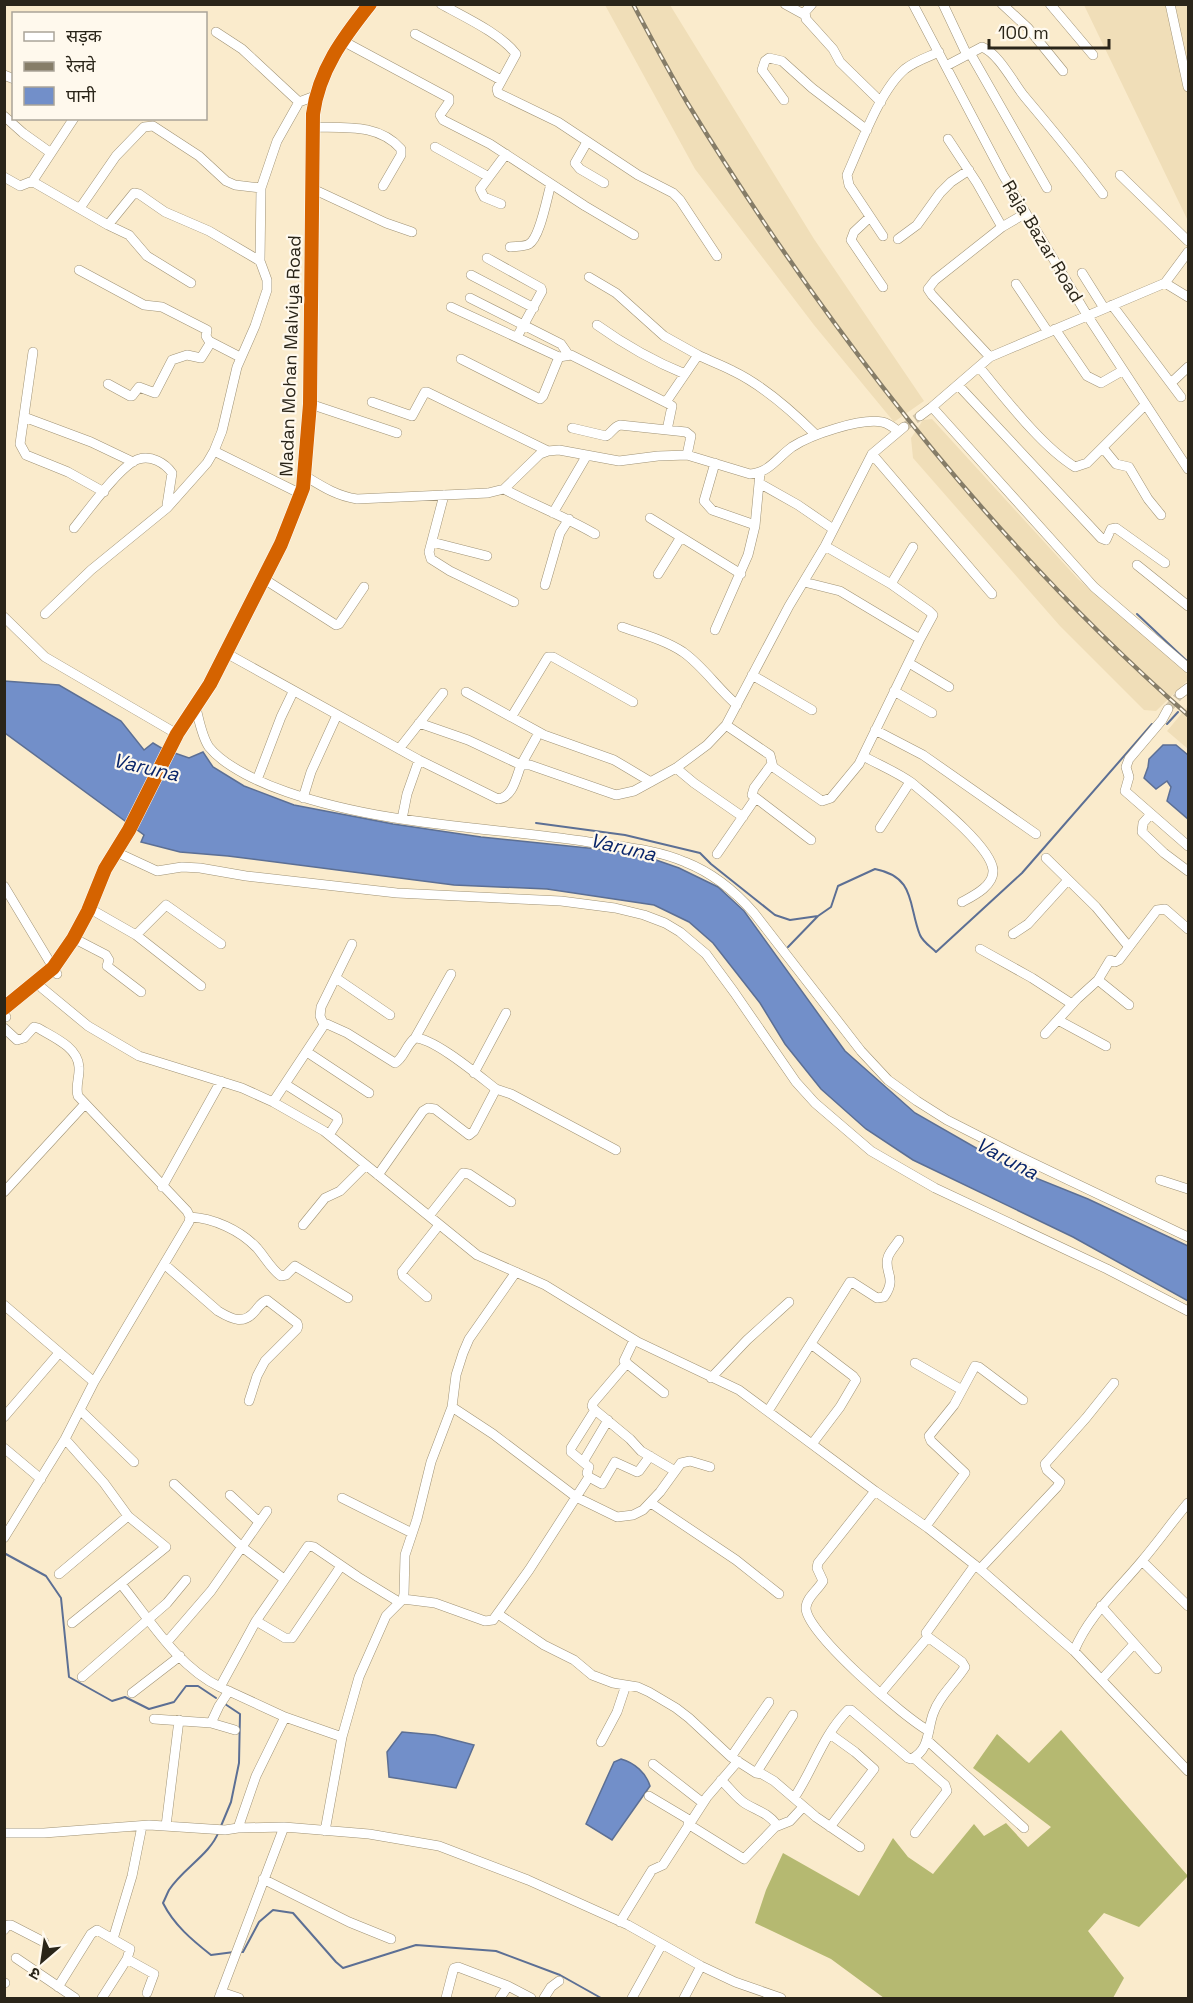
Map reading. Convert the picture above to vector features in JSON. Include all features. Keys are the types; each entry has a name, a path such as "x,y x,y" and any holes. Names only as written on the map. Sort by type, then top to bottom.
{"highway":[{"name":"Madan Mohan Malviya Road","path":"5,1017 55,971 88,911 105,869 129,830 177,734 196,708 226,653 264,579 301,494 305,476 310,404 312,128 315,96 327,65 341,40 370,4"},
{"name":"Madan Mohan Malviya Road","path":"5,1017 42,988 79,941 111,871 115,855"}],"street":[{"path":"441,4 483,28 516,54 501,80 497,89 498,93 558,123 638,175 675,194 717,256"},
{"path":"784,4 805,15 833,49 840,62 881,102"},
{"path":"805,15 812,4"},
{"name":"Raja Bazar Road","path":"913,4 1003,175 1122,371 1188,469"},
{"path":"944,4 968,54 1047,188"},
{"path":"1002,4 1028,28 1062,71"},
{"path":"1050,4 1093,55"},
{"path":"1170,4 1188,87"},
{"path":"216,32 242,49 298,102"},
{"path":"415,34 501,80"},
{"path":"341,40 449,98 449,102 440,115 443,120 506,154 633,235"},
{"path":"946,66 982,47 992,52 1022,94 1069,149 1103,195"},
{"path":"883,236 847,181 847,175 890,87 905,69 939,52"},
{"path":"784,100 762,70 765,61 769,58 782,61 812,88 867,130"},
{"path":"45,614 91,570 167,508 207,463 214,451 222,431 240,357 265,301 267,280 260,261 261,188 277,141 298,102 315,96"},
{"path":"4,116 51,153"},
{"path":"4,177 20,186 32,182 73,120"},
{"path":"80,208 116,156 145,123 199,156 226,181 261,188"},
{"path":"312,128 365,128 377,132 401,149 401,155 382,186"},
{"path":"948,139 1002,227"},
{"path":"586,142 575,163 580,169 604,183"},
{"path":"435,147 489,177"},
{"path":"501,204 481,195 480,189 506,154"},
{"path":"898,239 916,225 951,182 969,170"},
{"path":"1120,175 1188,241"},
{"path":"32,182 129,235 147,256 191,283"},
{"path":"510,247 528,245 532,242 551,184"},
{"path":"313,189 378,220 412,232"},
{"path":"108,225 134,193 137,193 165,212 210,231 260,261"},
{"path":"990,357 928,289 935,280 1002,227 1026,213"},
{"path":"870,217 854,232 851,240 883,287"},
{"path":"920,416 990,357 1165,283 1188,252"},
{"path":"487,258 541,288 542,294 517,338"},
{"path":"79,270 144,305 162,307 207,330 206,336 211,342 240,357"},
{"path":"1082,273 1181,397"},
{"path":"471,275 534,308"},
{"path":"590,277 616,293 664,336 734,371 765,392 797,416 816,435"},
{"path":"1165,283 1188,297"},
{"path":"1016,284 1087,376 1101,383 1122,371"},
{"path":"461,359 540,399 564,356 561,344 470,298"},
{"path":"451,307 672,405 667,430"},
{"path":"597,325 626,346 685,374"},
{"path":"108,384 130,396 139,387 155,393 172,360 187,355 201,358 211,342"},
{"path":"33,352 20,444 26,455 68,472 104,492"},
{"path":"666,402 698,355"},
{"path":"979,367 1029,425 1075,467 1081,467 1087,463 1145,405"},
{"path":"1171,383 1188,367"},
{"path":"958,385 1101,538 1106,540 1111,529 1116,528 1165,562"},
{"path":"372,402 412,416 427,392 548,450 620,460 687,455 759,478 833,529"},
{"path":"310,404 397,434"},
{"path":"932,407 1094,587 1188,668"},
{"path":"24,417 91,442 133,462"},
{"path":"419,723 468,740 521,765 530,765 616,795 634,791 676,768 707,745 726,725 789,606 825,546 872,454 901,429 888,423 866,421 816,435 784,453 759,478 755,525 748,555 716,630"},
{"path":"572,428 606,436 620,425 689,433 691,436 687,455"},
{"path":"1103,448 1116,464 1129,467 1148,499 1161,515"},
{"path":"305,476 330,492 350,498 488,493 504,489 540,454 548,450"},
{"path":"214,451 301,494"},
{"path":"872,454 992,594"},
{"path":"554,513 587,455"},
{"path":"74,528 121,471 139,459 150,458 168,467 173,477 167,508"},
{"path":"715,463 704,501 712,510 755,525"},
{"path":"504,489 596,534"},
{"path":"444,495 429,552 431,559 450,571 514,602"},
{"path":"650,518 741,574"},
{"path":"545,585 560,533 569,519"},
{"path":"658,573 681,537"},
{"path":"432,542 487,556"},
{"path":"771,765 818,799 825,801 831,798 859,764 933,615 891,584 825,546"},
{"path":"891,584 913,547"},
{"path":"1137,566 1188,606"},
{"path":"264,579 336,625 339,624 364,587"},
{"path":"804,582 840,591 920,639"},
{"path":"4,617 45,657 177,734"},
{"path":"622,627 681,651 693,660 737,705"},
{"path":"226,653 419,760 498,799 508,795 536,738"},
{"path":"512,716 548,657 553,657 633,702"},
{"path":"909,663 949,687"},
{"path":"752,675 812,710"},
{"path":"894,691 932,713"},
{"path":"257,780 293,692"},
{"path":"466,692 544,735 614,760 651,782"},
{"path":"399,749 443,693"},
{"path":"196,708 207,744 226,761 257,780 303,798 402,819 526,833 663,853 712,874 735,892 754,913 861,1051 888,1080 946,1120 1188,1237"},
{"path":"1168,709 1126,764 1129,777 1124,788 1125,792 1188,846"},
{"path":"303,798 311,772 337,715"},
{"path":"726,725 770,755 771,765 752,793 755,799 811,840"},
{"path":"875,730 923,755 1036,834"},
{"path":"863,756 910,782 963,828 983,849 993,871 988,884 962,903"},
{"path":"402,819 407,794 419,760"},
{"path":"676,768 743,817"},
{"path":"880,828 910,782"},
{"path":"717,854 755,799"},
{"path":"1151,814 1143,823 1142,832 1188,871"},
{"path":"115,855 157,871 182,867 200,868 246,876 397,892 561,901 615,908 664,923 680,932 706,954 796,1082 815,1103 871,1151 934,1188 1107,1269 1188,1311"},
{"path":"1046,858 1096,907 1129,947"},
{"path":"1012,934 1028,924 1068,880"},
{"path":"4,886 55,971"},
{"path":"136,935 166,905 221,945"},
{"path":"1045,1034 1098,980 1110,960 1115,962 1119,960 1157,910 1162,909 1188,929"},
{"path":"94,910 136,935 201,986"},
{"path":"79,941 106,955 109,960 107,966 141,992"},
{"path":"324,1025 319,1013 352,944"},
{"path":"980,950 1032,978 1072,1004"},
{"path":"324,1025 330,1025 347,1033 395,1063 399,1061 415,1038 451,974"},
{"path":"336,978 390,1015"},
{"path":"1098,980 1129,1005"},
{"path":"42,988 88,1026 139,1056 221,1081 273,1102 329,1135 477,1255 545,1285 634,1340 739,1390 874,1491 926,1526 977,1567 1074,1651 1188,1771"},
{"path":"474,1073 506,1013"},
{"path":"4,1538 65,1439 94,1382 165,1264 190,1217 187,1211 84,1105 76,1091 79,1068 78,1059 73,1052 34,1027 24,1038 18,1040 5,1017"},
{"path":"1058,1020 1106,1046"},
{"path":"273,1102 324,1025"},
{"path":"415,1038 421,1038 438,1046 496,1089 511,1094 615,1150"},
{"path":"307,1052 369,1093"},
{"path":"162,1187 221,1081"},
{"path":"285,1084 337,1117 338,1122 329,1135"},
{"path":"378,1175 423,1111 428,1108 435,1109 469,1135 474,1131 496,1089"},
{"path":"4,1192 84,1105"},
{"path":"303,1225 325,1198 340,1191 366,1165"},
{"path":"429,1216 464,1173 511,1202"},
{"path":"1160,1180 1188,1189"},
{"path":"190,1217 213,1221 243,1237 256,1247 275,1272 281,1276 286,1275 295,1266 348,1298"},
{"path":"427,1297 403,1276 402,1272 439,1225"},
{"path":"768,1411 850,1282 877,1298 884,1296 891,1282 888,1257 899,1240"},
{"path":"165,1264 227,1317 240,1321 246,1320 252,1316 262,1302 267,1300 297,1323 297,1329 265,1361 257,1376 249,1401"},
{"path":"325,1830 342,1737 359,1677 386,1616 405,1594 405,1555 431,1462 452,1407 456,1376 463,1353 469,1339 516,1272"},
{"path":"711,1378 747,1340 789,1302"},
{"path":"4,1305 94,1382"},
{"path":"634,1340 624,1358 664,1393"},
{"path":"810,1344 856,1380 840,1407 812,1444"},
{"path":"4,1417 59,1353"},
{"path":"627,1363 593,1402 592,1407 641,1451 675,1471"},
{"path":"915,1363 962,1390"},
{"path":"926,1526 965,1473 931,1441 930,1436 954,1405 975,1366 1023,1400"},
{"path":"914,1758 929,1736 934,1712 939,1702 965,1667 963,1662 928,1637 926,1633 928,1629 977,1567 1057,1487 1060,1482 1045,1467 1045,1464 1114,1383"},
{"path":"452,1407 493,1434 576,1497 617,1517 633,1515 643,1510 651,1503 681,1463 710,1467"},
{"path":"80,1410 134,1462"},
{"path":"595,1410 570,1448 571,1452 589,1467 587,1473 589,1477 602,1484 615,1462 637,1472 650,1456"},
{"path":"583,1462 608,1420"},
{"path":"65,1439 104,1483 128,1516 166,1547 72,1623"},
{"path":"4,1448 41,1479"},
{"path":"211,1723 224,1689 256,1621 308,1546 314,1547 341,1566 401,1600 435,1603 485,1621 493,1620 530,1570 589,1477"},
{"path":"174,1484 242,1547 284,1579"},
{"path":"874,1491 818,1563 817,1568 823,1581 811,1597 806,1610 808,1616 839,1656 929,1736 1024,1828"},
{"path":"230,1495 259,1522"},
{"path":"342,1498 412,1533"},
{"path":"651,1503 736,1560 779,1594"},
{"path":"1074,1651 1083,1631 1101,1606 1142,1561 1188,1503"},
{"path":"167,1642 211,1591 267,1511"},
{"path":"59,1574 128,1516"},
{"path":"1142,1561 1188,1606"},
{"path":"256,1621 285,1638 292,1638 341,1566"},
{"path":"82,1677 167,1603 186,1580"},
{"path":"121,1584 167,1642 201,1677 285,1717 342,1737"},
{"path":"1101,1606 1157,1669"},
{"path":"498,1614 544,1645 574,1660 592,1675 649,1692 676,1708 734,1759 756,1773 762,1773 803,1807 860,1847"},
{"path":"881,1693 928,1637"},
{"path":"1102,1679 1134,1644"},
{"path":"132,1693 180,1656"},
{"path":"601,1742 617,1712 626,1685"},
{"path":"620,1922 652,1870 663,1865 689,1823 721,1780 769,1702"},
{"path":"794,1798 830,1734 846,1712 851,1710 908,1758 914,1758 945,1785 947,1791 915,1833"},
{"path":"756,1773 793,1715"},
{"path":"238,1828 256,1776 285,1717"},
{"path":"154,1719 211,1723 235,1730"},
{"path":"166,1826 179,1720"},
{"path":"830,1734 874,1769 830,1827"},
{"path":"653,1764 703,1803"},
{"path":"721,1780 744,1803 770,1816 777,1825"},
{"path":"649,1796 744,1859 777,1825 790,1821 803,1807"},
{"path":"113,1939 132,1876 142,1826"},
{"path":"4,1833 44,1833 142,1826 225,1830 284,1827 369,1834 439,1846 528,1880 620,1922 735,1982 781,1998"},
{"path":"239,1998 220,1995 284,1827"},
{"path":"263,1879 349,1922 391,1939"},
{"path":"4,1930 11,1925 44,1942"},
{"path":"58,1987 94,1931 97,1930 130,1949 127,1959 102,1998"},
{"path":"632,1998 662,1944"},
{"path":"16,1958 75,1998"},
{"path":"127,1959 154,1974 147,1993"},
{"path":"684,1998 701,1966"},
{"path":"446,1998 456,1967 508,1986 531,1998"},
{"path":"544,1998 551,1987 560,1981"},
{"path":"500,1998 508,1986"}],"shaded area":[{"path":"605,5 670,5 814,239 924,401 894,422 814,325 695,169"},
{"path":"1084,5 1188,5 1188,221"},
{"path":"932,419 1078,579 1186,672 1188,680 1156,711 1144,710 1060,626 913,458 911,438 923,420"},
{"path":"1188,706 1188,749 1167,731"}],"green space":[{"path":"1061,1730 1188,1876 1139,1927 1104,1913 1088,1931 1124,1978 1113,1998 884,1998 831,1959 755,1923 766,1890 783,1853 859,1896 893,1838 908,1857 933,1874 974,1824 984,1836 1006,1823 1028,1847 1051,1827 973,1768 997,1734 1029,1763"}],"water":[{"name":"Varuna","path":"4,681 59,685 121,721 144,750 153,743 189,758 203,752 213,767 244,786 294,805 393,824 481,837 636,853 679,868 718,887 744,911 845,1051 915,1113 1011,1168 1088,1199 1188,1246 1188,1301 1073,1237 913,1160 866,1129 821,1089 785,1044 760,1003 713,943 689,922 654,905 547,889 454,885 180,852 141,842 144,835 5,733"},
{"path":"1163,745 1176,745 1188,755 1188,819 1167,801 1171,787 1167,781 1156,789 1144,778 1149,759"},
{"path":"402,1732 435,1735 474,1745 456,1788 389,1777 387,1752"},
{"path":"621,1759 639,1769 650,1786 612,1840 586,1824 614,1762"}],"waterway":[{"path":"1137,614 1188,662"},
{"path":"1167,724 1178,712"},
{"path":"788,947 818,916 831,907 838,886 875,869 898,878 904,885 920,935 936,952 1022,873 1152,724"},
{"name":"Varuna","path":"536,823 625,835 700,853 775,915 790,920 818,916"},
{"path":"4,1553 46,1576 61,1598 69,1677 112,1701 125,1697 149,1709 174,1702 186,1686 198,1686 216,1698"},
{"path":"221,1826 231,1802 239,1763 240,1714 225,1704"},
{"path":"219,1831 215,1840 203,1854 175,1882 163,1903 178,1925 211,1955 234,1952"},
{"path":"240,1952 243,1952 259,1922 273,1910 293,1913 343,1968 416,1945 496,1951 560,1975 601,1998"}],"tunnel":[{"path":"904,427 920,416"},
{"path":"1168,709 1180,694"}],"railway":[{"path":"633,4 688,104 741,188 796,270 915,429 979,505 1046,578 1115,648 1188,715"}]}
